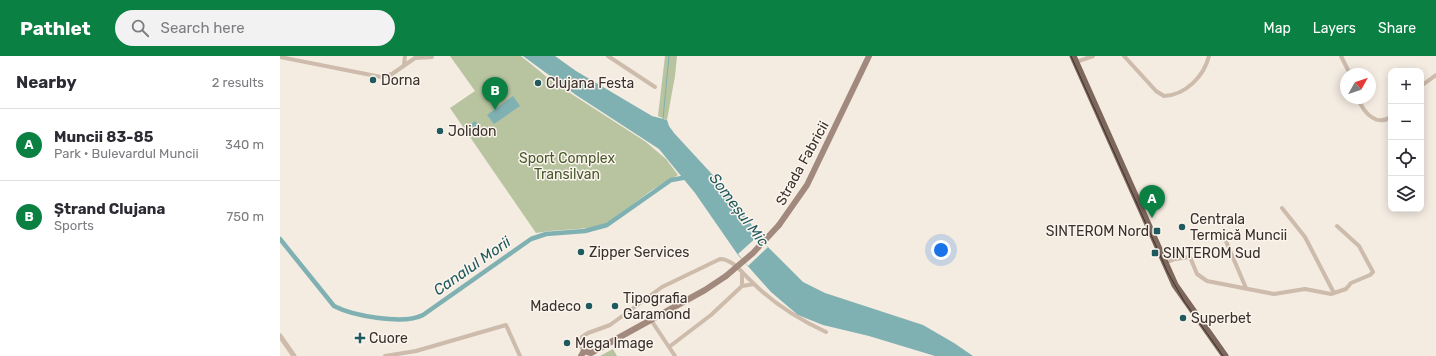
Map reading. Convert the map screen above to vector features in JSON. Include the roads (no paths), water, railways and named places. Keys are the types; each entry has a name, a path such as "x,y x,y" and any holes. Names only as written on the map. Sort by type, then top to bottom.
{"main road":[{"name":"Strada Fabricii","path":"591,354 705,290 726,276 766,240 792,208 813,174 869,56"},
{"path":"1074,59 1165,264 1185,300 1225,356"},
{"path":"582,354 587,350 591,354"}],"street":[{"path":"404,66 405,56"},
{"path":"608,56 655,87"},
{"path":"1074,59 1093,56"},
{"path":"1124,56 1156,91 1164,96 1192,84 1204,70 1210,56"},
{"path":"1341,56 1347,68"},
{"path":"280,57 290,57 386,77 415,58 432,57"},
{"path":"1424,84 1436,75"},
{"path":"1360,104 1363,110 1373,118 1382,120 1388,118"},
{"path":"1282,208 1305,237 1334,293"},
{"path":"1165,264 1175,259 1190,257 1197,274 1203,279 1220,285 1246,288 1274,294 1305,289 1334,293 1370,275 1374,270 1359,246 1337,226"},
{"path":"1225,239 1246,288"},
{"path":"582,354 580,342 584,335 610,325 674,280 720,259 727,260 795,317 826,332"},
{"path":"742,273 742,286"},
{"path":"669,347 711,315 742,286 754,284"},
{"path":"651,320 675,356"},
{"path":"385,356 416,351 506,325 520,356"},
{"path":"280,336 294,356"}],"water":[{"name":"Someșul Mic","path":"523,56 555,56 576,71 652,116 667,120 674,133 722,185 768,247 803,282 825,293 923,325 973,356 935,356 869,336 823,325 798,315 771,292 738,255 695,193 659,149 576,95"},
{"path":"513,96 520,106 494,124 487,115"},
{"path":"475,121 482,130 477,133 471,124"}],"waterway":[{"path":"663,119 669,56"},
{"name":"Canalul Morii","path":"280,239 334,306 342,310 378,318 414,318 423,315 531,239 546,234 585,231 607,225 671,180 688,177"}],"tram line":[{"path":"1071,56 1168,273 1184,301 1223,356"}],"place":[{"name":"Dorna","path":"373,80"},
{"name":"Clujana Festa","path":"538,83"},
{"name":"Ștrand Clujana","path":"495,110"},
{"name":"Jolidon","path":"440,131"},
{"name":"Muncii 83-85","path":"1152,218"},
{"name":"Centrala Termică Muncii","path":"1182,227"},
{"name":"SINTEROM Nord","path":"1157,231"},
{"name":"Zipper Services","path":"581,252"},
{"name":"SINTEROM Sud","path":"1155,253"},
{"name":"Madeco","path":"589,306"},
{"name":"Tipografia Garamond","path":"615,306"},
{"name":"Superbet","path":"1183,318"},
{"name":"Cuore","path":"360,338"},
{"name":"Mega Image","path":"567,343"}],"park label":[{"name":"Sport Complex Transilvan","path":"567,166"}]}
